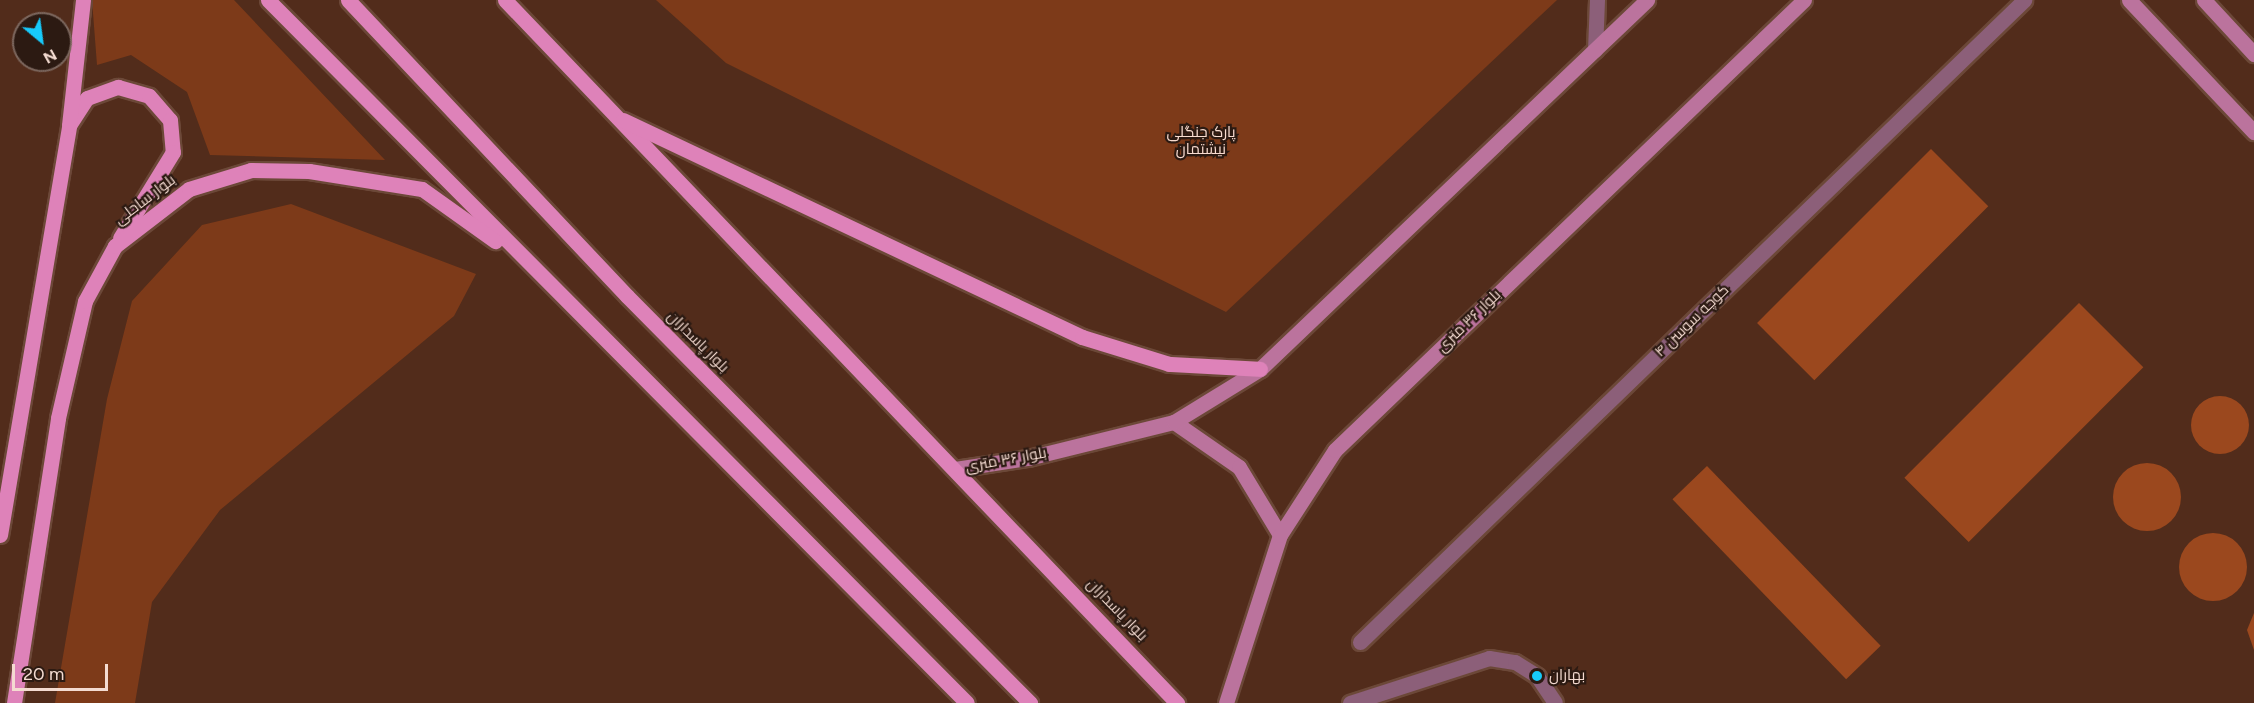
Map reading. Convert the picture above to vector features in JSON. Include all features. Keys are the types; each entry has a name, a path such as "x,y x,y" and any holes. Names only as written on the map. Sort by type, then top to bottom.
{"main road":[{"path":"0,535 69,125 83,0"},
{"path":"267,0 967,703"},
{"name":"بلوار پاسداران","path":"348,0 627,296 1030,703"},
{"name":"بلوار پاسداران","path":"504,0 1177,703"},
{"name":"بلوار ۳۶ متری","path":"955,469 1028,458 1174,422 1260,369 1647,0"},
{"name":"بلوار ۳۶ متری","path":"1226,703 1280,535 1335,450 1804,0"},
{"path":"2128,0 2254,132"},
{"path":"2204,0 2254,54"},
{"path":"69,125 87,98 118,87 149,96 170,120 173,152 115,246"},
{"path":"613,115 1082,337 1169,364 1260,369"},
{"name":"بلوار ساحلی","path":"14,703 58,418 85,301 115,246 189,189 251,170 309,171 422,189 532,268"},
{"path":"1174,422 1239,467 1280,535"}],"street":[{"path":"1595,50 1598,0"},
{"name":"کوچه سوسن ۴","path":"1360,642 2024,0"},
{"path":"1350,703 1489,658 1515,662 1537,676 1555,703"}],"green space":[{"path":"92,0 234,0 385,160 210,155 187,92 131,55 97,65"},
{"name":"پارک جنگلی نیشتمان","path":"656,0 1557,0 1226,312 726,63"},
{"path":"291,204 476,274 454,316 220,510 152,602 135,703 55,703 107,399 132,301 202,225"}],"building":[{"path":"1931,149 1988,206 1814,380 1757,323"},
{"path":"2079,303 2143,367 1969,542 1904,478"},
{"path":"2220,396 2231,398 2244,409 2249,425 2247,436 2236,449 2220,454 2209,452 2196,441 2191,425 2193,414 2204,401"},
{"path":"2140,463 2154,463 2166,468 2176,478 2181,497 2176,516 2166,526 2154,531 2140,531 2128,526 2118,516 2113,504 2113,490 2118,478 2128,468"},
{"path":"1707,466 1881,646 1846,679 1672,499"},
{"path":"2206,533 2220,533 2232,538 2242,548 2247,567 2242,586 2232,596 2220,601 2206,601 2194,596 2184,586 2179,574 2179,560 2184,548 2194,538"},
{"path":"2254,613 2254,650 2247,630"}],"place":[{"name":"بهاران","path":"1537,676"}]}
